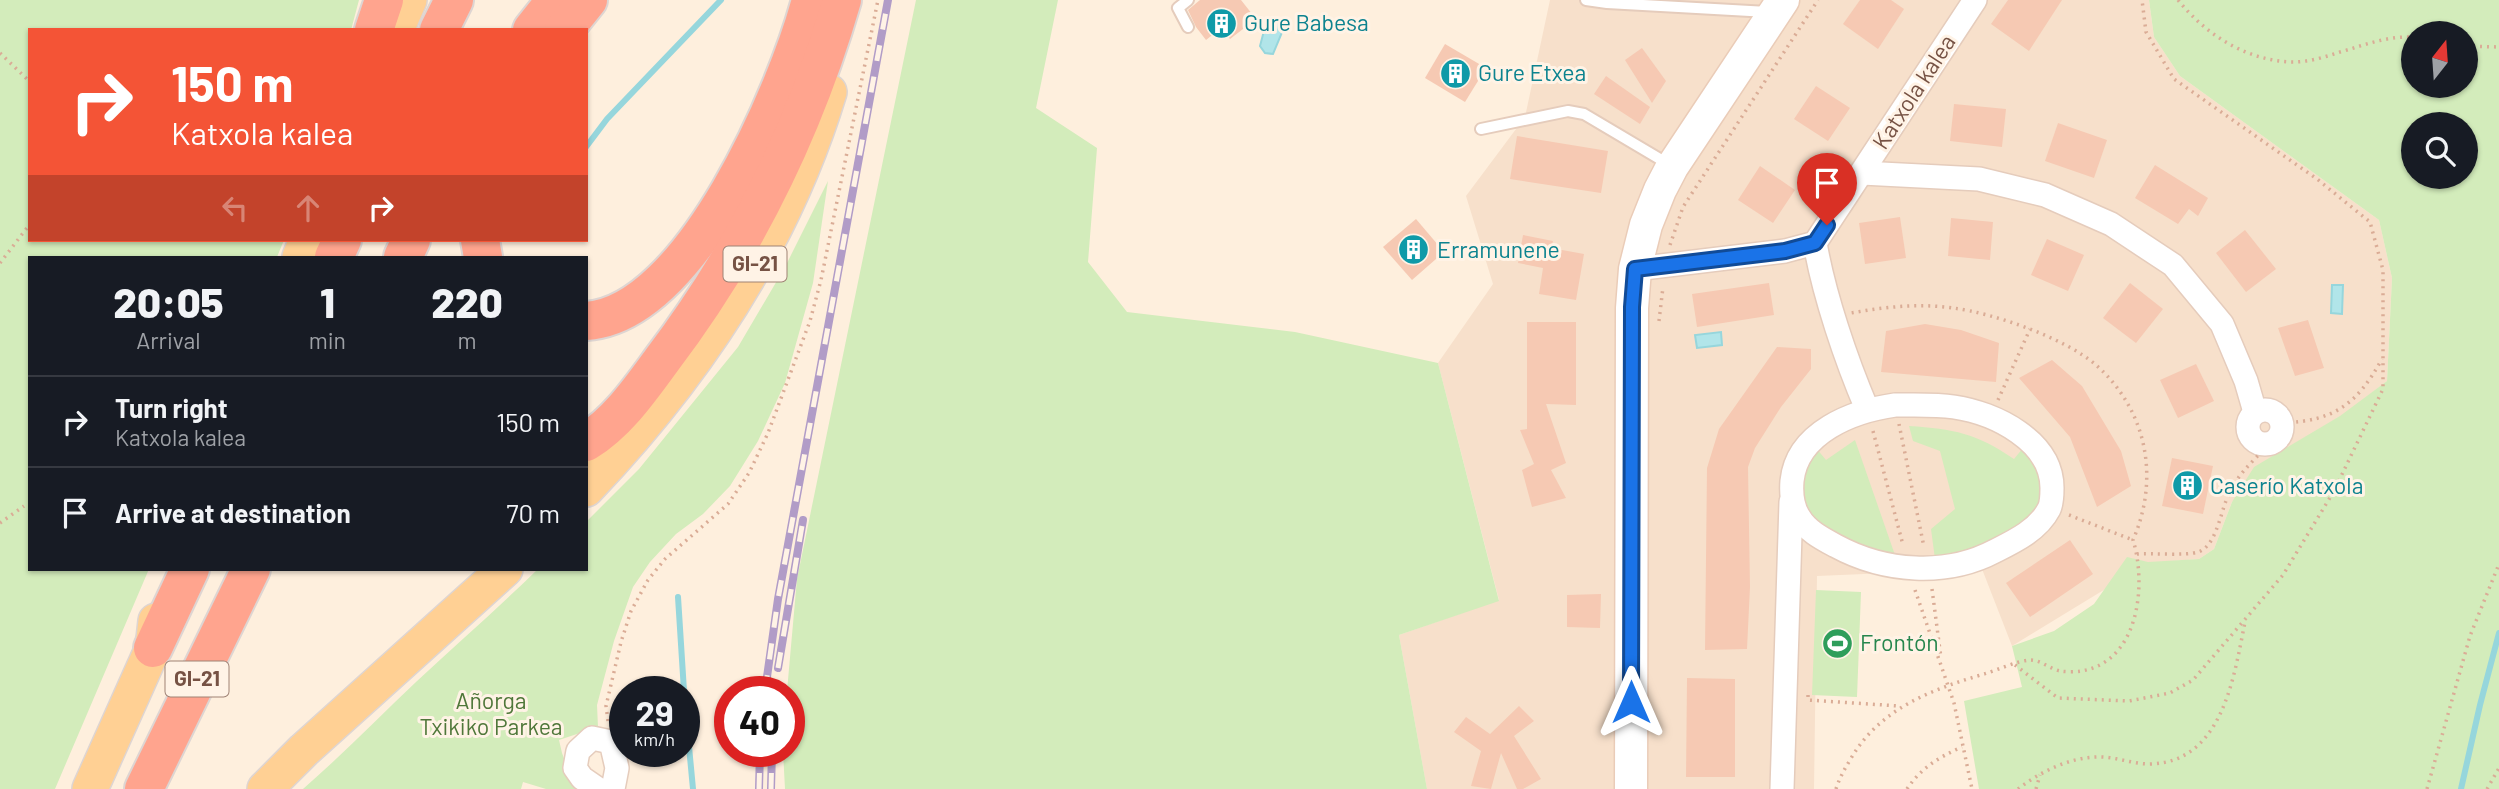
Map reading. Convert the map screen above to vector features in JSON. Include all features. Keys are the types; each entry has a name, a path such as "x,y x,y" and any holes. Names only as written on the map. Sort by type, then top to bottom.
{"highway":[{"path":"375,28 384,0"},
{"path":"440,28 454,0"},
{"path":"456,28 463,0"},
{"path":"534,28 556,0"},
{"path":"566,28 588,0"},
{"path":"588,320 621,312 646,296 669,274 707,225 738,177 763,129 785,80 811,0"},
{"path":"588,440 628,405 680,337 723,271 794,139 818,78 842,0"},
{"name":"GI-21","path":"153,648 189,571"},
{"name":"GI-21","path":"144,789 249,571"}],"main road":[{"path":"397,28 409,0"},
{"name":"GI-21","path":"588,486 682,379 713,335 767,242 791,194 815,133 842,46 852,0"},
{"name":"GI-21","path":"90,789 153,648 158,601 170,571"},
{"path":"265,789 304,750 503,571"}],"street":[{"name":"Katxola kalea","path":"1815,243 1975,0"},
{"path":"1631,789 1632,307 1653,268 1646,225 1672,167 1779,6"},
{"path":"1862,173 1979,179 2045,195 2111,224 2173,265 2222,324 2246,381 2255,412"},
{"path":"1653,268 1785,251 1815,243 1820,269 1867,409"},
{"path":"1782,789 1791,494 1793,470 1805,446 1830,426 1867,409 1895,405 1953,407 1990,418 2023,437 2043,455 2052,474 2050,508 2033,529 1990,554 1960,564 1919,567 1874,562 1850,553 1810,530 1798,516 1791,494"},
{"path":"2271,411 2282,423 2280,434 2268,444 2256,442 2249,433 2248,422 2255,412 2271,411"},
{"path":"598,789 582,778 575,768 578,751 593,738 609,742"},
{"path":"613,789 617,767"}],"lane":[{"path":"1188,0 1178,8 1188,27"},
{"path":"1586,0 1779,6"},
{"path":"1481,129 1567,111 1584,114 1672,167"}],"path":[{"path":"613,676 631,611 648,580 665,559 728,504 749,473 768,433 810,321 821,280 877,0"},
{"path":"1655,328 1653,268 1669,248 1683,207 1818,0"},
{"path":"2178,0 2217,38 2271,60 2295,62 2315,59 2376,40 2401,38"},
{"path":"2478,46 2499,47"},
{"path":"0,53 28,80"},
{"path":"0,263 28,227"},
{"path":"1990,418 2030,329"},
{"path":"2282,423 2303,422 2330,414 2351,402 2368,385 2383,357"},
{"path":"1895,405 1919,567 1919,604 1942,663 1972,789"},
{"path":"1867,409 1919,567 1935,602 1942,663"},
{"path":"2137,554 2198,552 2209,543 2232,485 2242,470 2256,459 2268,444"},
{"path":"0,523 24,506"},
{"path":"2050,508 2133,540"},
{"path":"2427,789 2470,636 2499,564"},
{"path":"2018,789 2040,775 2071,761 2098,757 2151,764 2177,758 2202,742 2218,721 2231,689 2246,620"},
{"path":"609,693 606,706 609,728"},
{"path":"1808,701 1902,706"},
{"path":"1907,789 1922,770 1942,756 1964,747"},
{"path":"2487,789 2499,768"},
{"path":"2036,789 2040,775"}],"shaded area":[{"path":"1550,0 2149,0 2154,37 2180,76 2379,220 2392,278 2387,381 2232,502 2214,549 2199,559 2148,563 2012,646 1982,569 1817,576 1814,789 1427,789 1399,635 1499,600 1438,363 1493,284 1466,196 1525,117"}],"green space":[{"path":"0,0 359,0 352,28 28,28 28,242 283,242 277,256 28,256 28,571 148,571 55,789 0,789"},
{"path":"916,0 1058,0 1036,108 1097,148 1088,262 1127,312 1295,332 1438,363 1499,601 1399,635 1427,789 785,789 784,767 805,767 805,676 788,676 797,579"},
{"path":"2149,0 2499,0 2499,789 1979,789 1964,701 2022,687 2012,646 2054,631 2094,604 2127,557 2148,562 2199,559 2214,549 2232,502 2254,467 2340,416 2387,381 2392,278 2379,220 2180,76 2154,37"},
{"name":"Añorga Txikiko Parkea","path":"828,181 813,283 785,383 758,441 730,486 703,514 676,534 650,562 633,587 614,641 597,705 598,727 559,740 575,789 546,789 523,782 521,789 303,789 536,571 588,571 588,520 639,469 738,347 785,267"},
{"path":"1909,426 1964,434 1988,443 2014,459 2023,448 2036,464 2042,479 2041,499 2031,518 1971,554 1935,559 1931,529 1955,509 1940,451 1913,441"},
{"path":"1855,440 1896,558 1875,555 1813,521 1801,502 1805,462 1816,448 1826,460"},
{"name":"Frontón","path":"1816,590 1861,592 1857,697 1812,695"}],"water":[{"path":"1273,21 1281,24 1283,30 1273,54 1265,53 1260,46 1266,23"},
{"path":"2332,285 2343,285 2342,314 2331,313"},
{"path":"1721,332 1722,345 1697,348 1695,335"}],"building":[{"name":"Gure Babesa","path":"1200,0 1241,0 1256,19 1230,39 1221,28 1206,40 1188,10"},
{"path":"1860,0 1891,0 1904,9 1878,49 1843,24"},
{"path":"2008,0 2062,0 2029,51 1991,24"},
{"name":"Gure Etxea","path":"1445,44 1486,68 1465,102 1425,78"},
{"path":"1642,48 1666,81 1652,103 1625,60"},
{"path":"1606,76 1650,107 1640,124 1594,94"},
{"path":"1816,86 1850,108 1828,141 1794,119"},
{"path":"1954,104 2006,109 2002,147 1950,141"},
{"path":"2058,123 2107,140 2094,178 2045,161"},
{"path":"1517,136 1608,151 1601,193 1510,179"},
{"path":"2155,165 2208,198 2198,216 2189,209 2178,224 2135,198"},
{"path":"1760,166 1795,190 1773,223 1738,200"},
{"path":"1900,217 1906,258 1865,264 1859,223"},
{"path":"1951,218 1993,222 1990,260 1948,256"},
{"name":"Erramunene","path":"1416,219 1444,252 1412,280 1383,247"},
{"path":"2245,230 2276,269 2246,292 2216,253"},
{"path":"1523,235 1553,241 1551,248 1584,254 1576,300 1539,294 1543,268 1518,263"},
{"path":"2047,239 2084,255 2068,291 2031,275"},
{"path":"1769,283 1774,315 1697,327 1692,294"},
{"path":"2130,283 2163,309 2136,343 2103,318"},
{"path":"2308,320 2324,368 2295,376 2278,328"},
{"path":"1527,322 1576,322 1576,405 1546,404 1566,463 1551,470 1566,498 1532,507 1522,470 1534,464 1520,430 1527,429"},
{"path":"1925,324 1961,330 1999,343 1996,382 1881,372 1886,331"},
{"path":"1777,347 1811,349 1811,369 1781,407 1755,448 1748,467 1750,587 1747,649 1705,650 1707,468 1719,429"},
{"path":"2052,360 2082,386 2121,451 2131,486 2097,507 2070,437 2019,378"},
{"path":"2196,364 2214,401 2178,418 2160,380"},
{"name":"Caserío Katxola","path":"2172,458 2213,466 2203,514 2162,506"},
{"path":"2070,540 2093,574 2030,617 2006,583"},
{"path":"1601,594 1600,628 1567,627 1567,595"},
{"path":"1687,678 1735,679 1735,777 1686,777"},
{"path":"1519,706 1534,721 1514,736 1541,779 1523,789 1517,789 1501,753 1491,789 1471,786 1481,751 1454,732 1466,717 1490,734"}],"waterway":[{"path":"588,144 607,119 721,0"},
{"path":"678,597 683,676"},
{"path":"2461,789 2499,633"},
{"path":"691,767 693,789"}],"railway":[{"path":"767,676 778,599 888,0"},
{"path":"778,668 803,520"},
{"path":"759,789 760,767"},
{"path":"771,789 772,767"}],"place":[{"name":"Gure Babesa","path":"1221,23"},
{"name":"Gure Etxea","path":"1455,73"},
{"name":"Erramunene","path":"1414,250"},
{"name":"Caserío Katxola","path":"2187,486"},
{"name":"Frontón","path":"1837,643"}],"route":[{"path":"1631,702 1632,307 1635,269 1785,251 1815,243 1827,225"}]}
